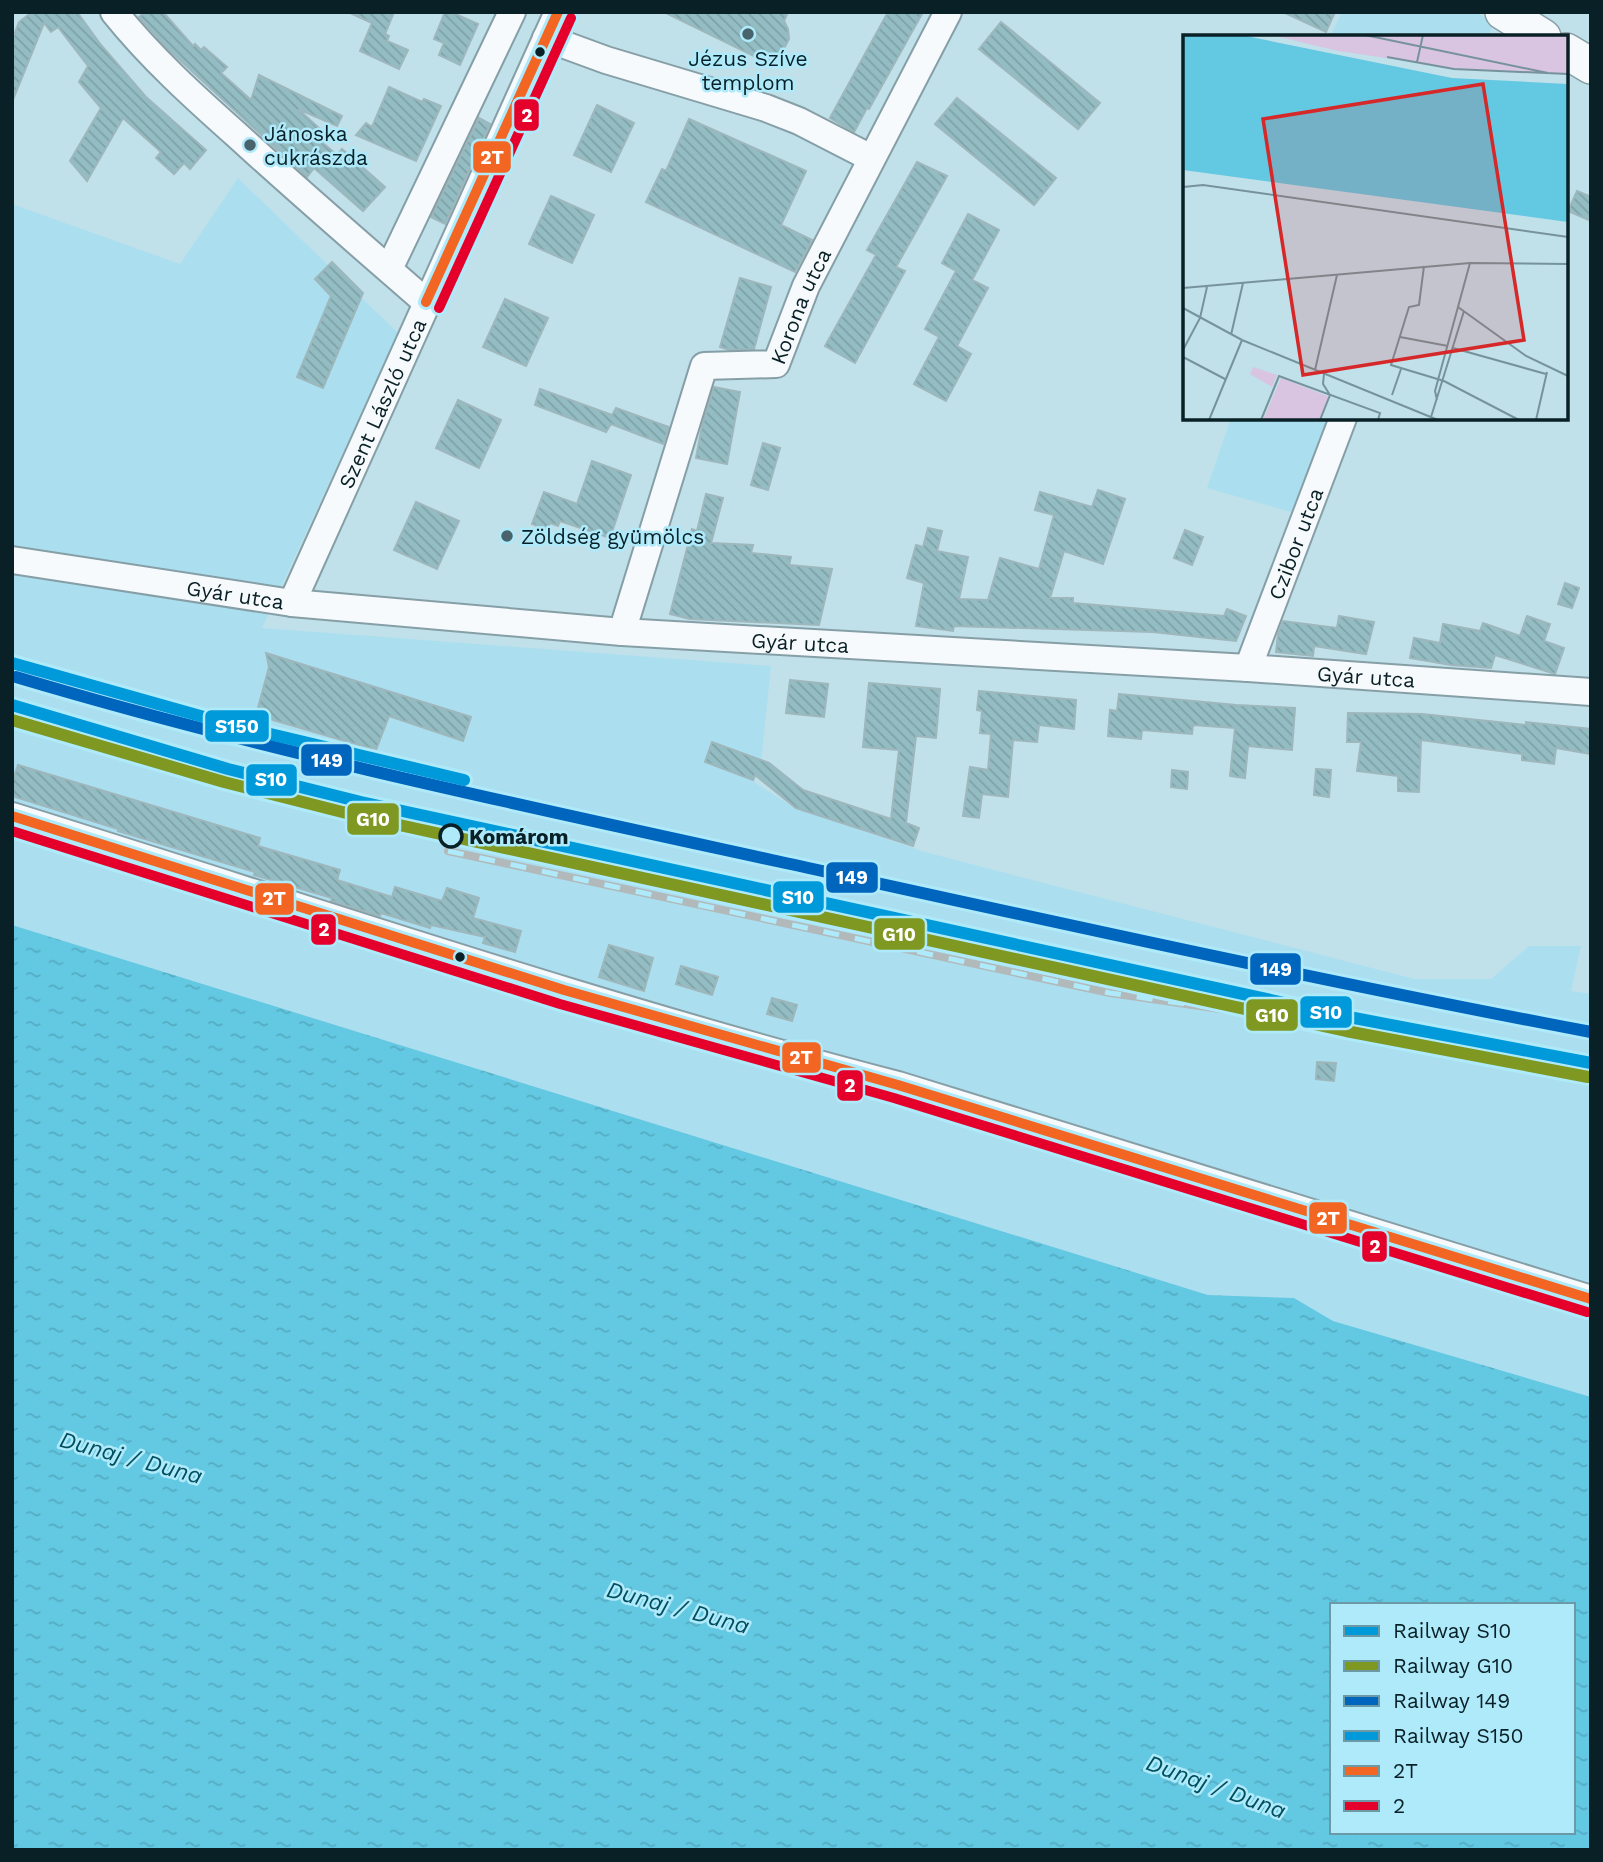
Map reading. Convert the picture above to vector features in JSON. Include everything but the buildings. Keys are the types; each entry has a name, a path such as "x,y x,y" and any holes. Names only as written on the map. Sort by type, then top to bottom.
{"main road":[{"path":"1506,22 1537,35"},
{"path":"1568,52 1591,66"}],"street":[{"path":"114,12 138,43 165,70 327,217 426,302"},
{"name":"Szent László utca","path":"292,603 558,12"},
{"name":"Korona utca","path":"621,632 704,366 776,364 806,286 948,12"},
{"path":"388,269 503,15"},
{"path":"546,38 615,63 766,108 799,121 871,158"},
{"name":"Czibor utca","path":"1248,668 1342,420"},
{"name":"Gyár utca","path":"12,561 292,603 621,632 1248,668 1591,692"},
{"path":"12,816 571,991 806,1062 898,1086 1591,1299"}],"shaded area":[{"path":"1342,12 1475,12 1494,23 1489,35 1331,35"},
{"path":"238,178 398,333 262,628 771,666 761,762 754,782 793,807 925,852 1414,979 1491,979 1529,946 1581,946 1571,991 1591,994 1591,1397 1333,1321 1294,1298 1208,1295 12,925 12,204 180,264"},
{"path":"1230,420 1329,420 1291,512 1207,488"}],"water":[{"name":"Dunaj / Duna","path":"12,925 1208,1295 1294,1298 1333,1321 1591,1397 1591,1850 12,1850"}],"railway":[{"path":"448,851 1110,993 1289,1019 1504,1064 1591,1079"}],"rail line":[{"name":"S150","path":"12,663 236,726 464,780"},
{"name":"149","path":"16,677 206,730 492,799 1185,950 1591,1032"},
{"name":"S10","path":"12,705 228,769 361,802 1349,1017 1591,1063"},
{"name":"G10","path":"12,720 224,782 358,816 1346,1031 1588,1077"}],"transit line":[{"name":"2T","path":"426,302 558,12"},
{"name":"2","path":"439,308 571,18"},
{"name":"2T","path":"12,816 564,990 898,1085 1591,1299"},
{"name":"2","path":"12,831 560,1004 894,1098 1587,1312"}],"place":[{"name":"Jézus Szíve templom","path":"748,34"},
{"name":"Jánoska cukrászda","path":"250,145"},
{"name":"Zöldség gyümölcs","path":"507,536"},
{"name":"Komárom","path":"451,836"}]}
